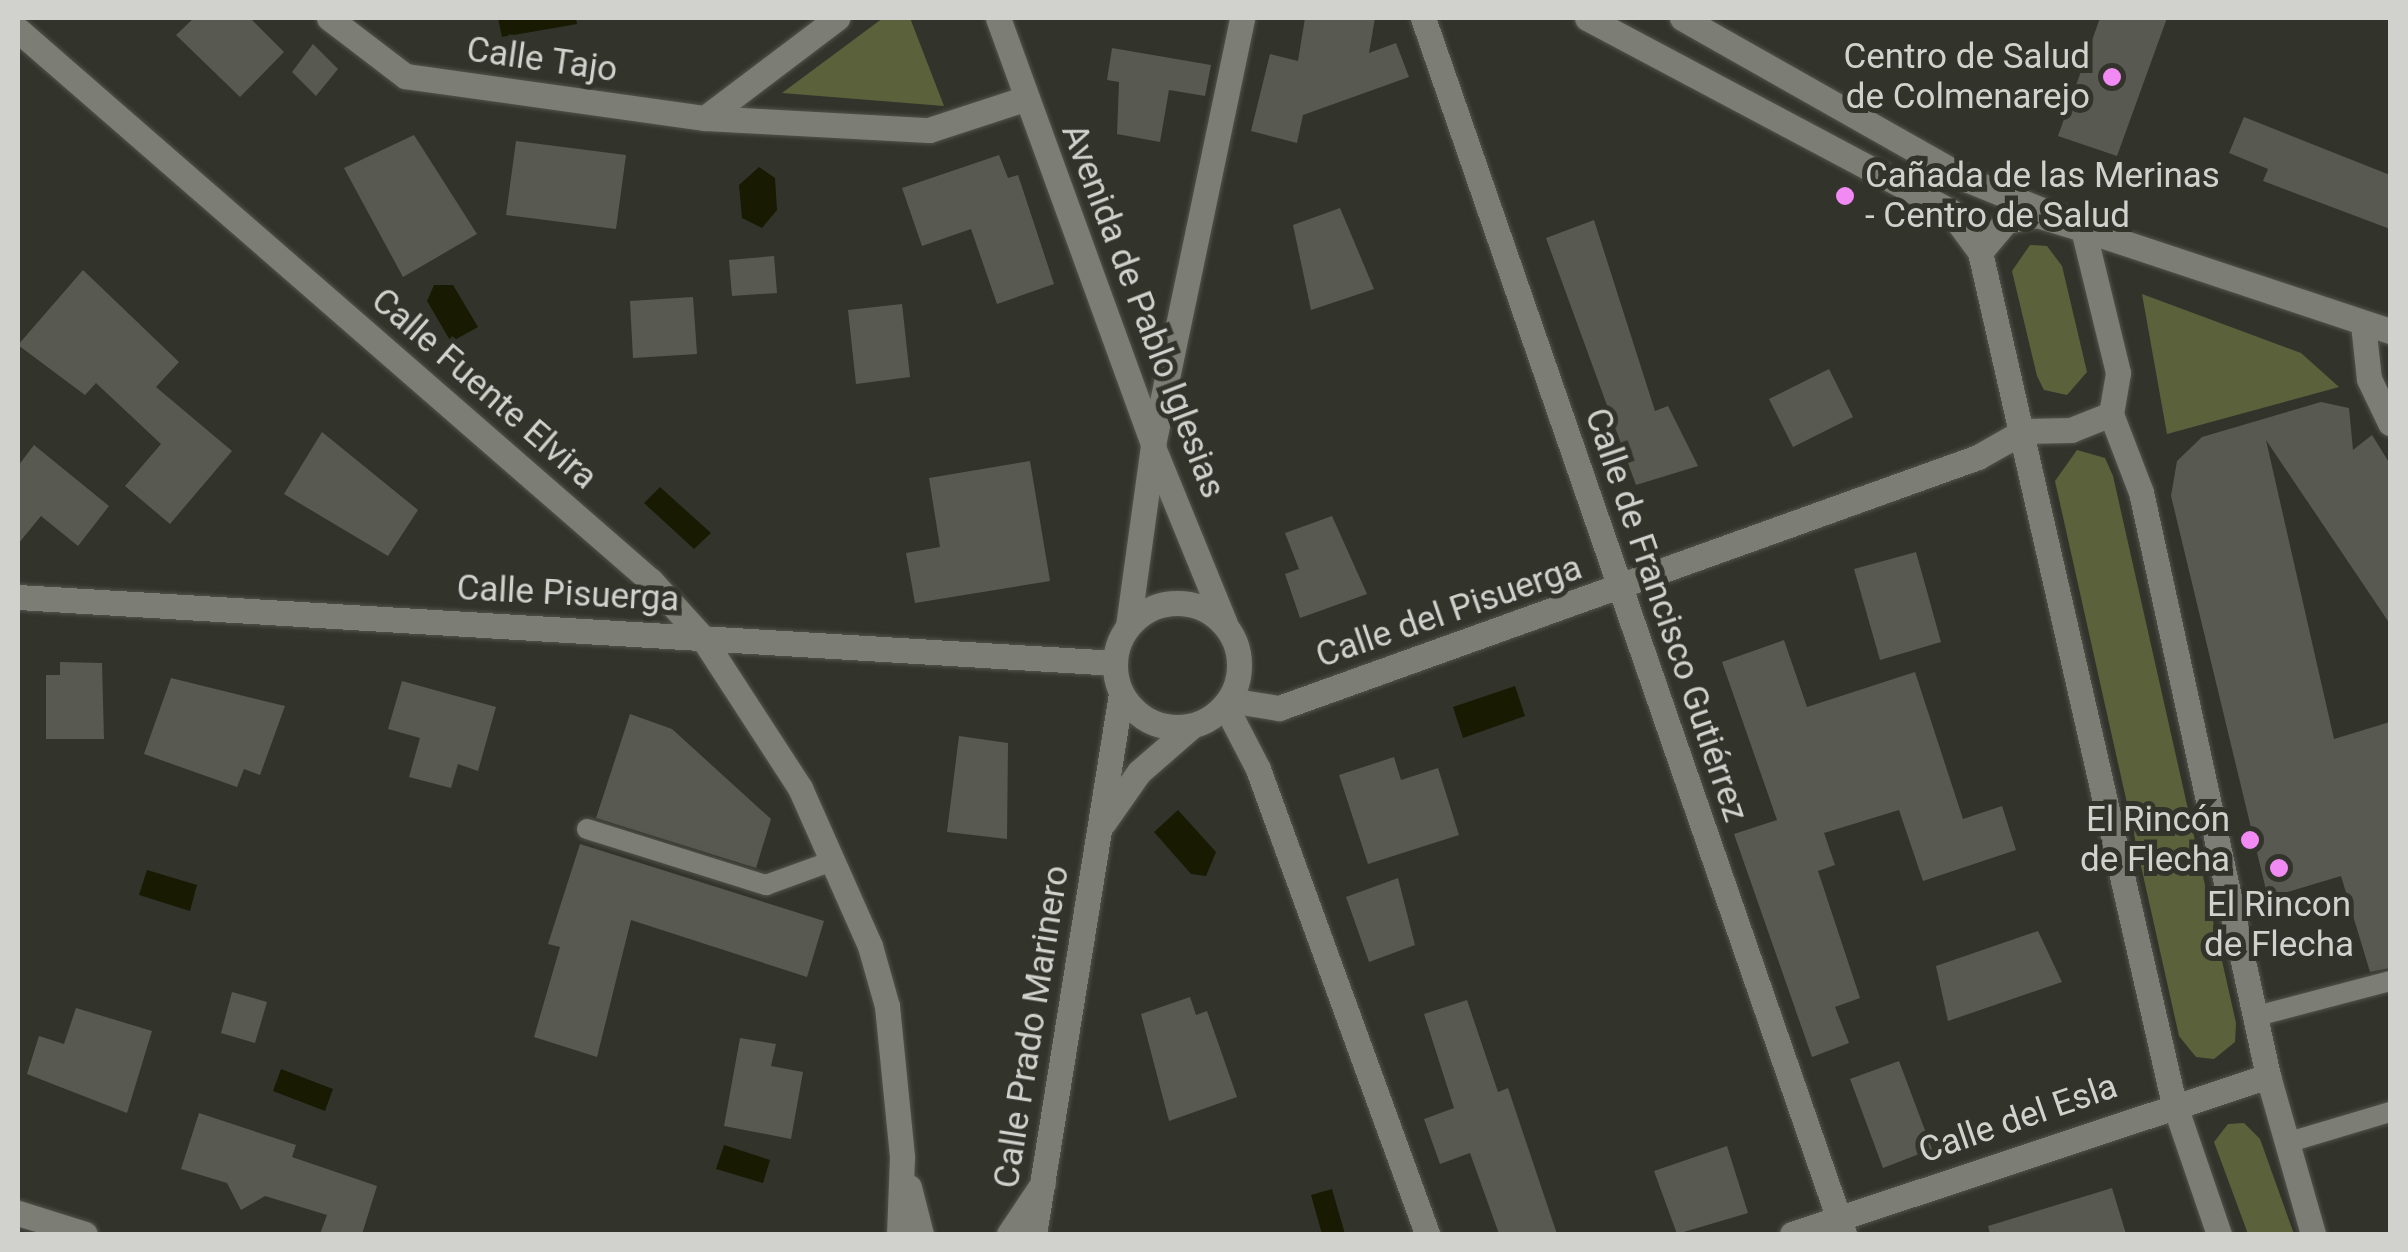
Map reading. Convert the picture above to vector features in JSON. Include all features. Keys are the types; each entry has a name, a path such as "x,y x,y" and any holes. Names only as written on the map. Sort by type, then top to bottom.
{"street":[{"name":"Calle Tajo","path":"329,18 405,76 705,118 929,130 1027,98"},
{"path":"705,118 837,18"},
{"name":"Avenida de Pablo Iglesias","path":"998,18 1153,445 1227,627"},
{"path":"1227,703 1192,726 1152,721 1122,694 1115,663 1128,626 1153,445 1242,18"},
{"name":"Calle de Francisco Gutiérrez","path":"1423,18 1841,1227"},
{"path":"1587,18 1950,211 1980,252 2007,396 2024,431 2173,1100 2219,1234"},
{"path":"1682,18 1968,180 2074,224 2390,331"},
{"name":"Calle Fuente Elvira","path":"18,30 651,581 702,637 800,788 835,860 887,1006 902,1158 899,1234"},
{"path":"1980,252 2006,222 2074,224"},
{"path":"2074,224 2118,373 2112,414 2141,492 2268,1076 2313,1234"},
{"path":"2363,324 2369,380 2390,423"},
{"path":"2024,431 2072,430 2112,414"},
{"name":"Calle del Pisuerga","path":"1227,703 1279,708 1620,590 1978,457 2024,431"},
{"name":"Calle Pisuerga","path":"18,598 1115,663"},
{"path":"1128,626 1178,603 1227,627 1238,650 1227,703 1258,769 1427,1234"},
{"name":"Calle Prado Marinero","path":"1034,1234 1122,694"},
{"name":"Calle Prado Marinero","path":"1098,830 1140,772 1192,726"},
{"name":"Calle del Esla","path":"1792,1234 1841,1227 2173,1100 2268,1076"},
{"path":"902,1158 921,1234"},
{"path":"1009,1234 1043,1182"},
{"path":"18,1213 85,1234"}],"lane":[{"path":"588,829 766,885 835,860"},
{"path":"2257,1016 2390,981"},
{"path":"2286,1144 2390,1112"}],"green space":[{"path":"883,18 910,18 944,106 782,93"},
{"path":"2030,245 2047,246 2062,266 2087,372 2067,395 2044,390 2037,376 2012,271"},
{"path":"2142,294 2301,353 2339,387 2167,434"},
{"path":"2077,450 2105,458 2113,476 2236,1023 2235,1042 2214,1059 2196,1057 2179,1036 2055,481"},
{"path":"2244,1123 2260,1139 2294,1234 2248,1234 2214,1142 2228,1124"}],"shaded area":[{"path":"498,18 576,18 577,24 502,37"},
{"path":"759,167 775,178 777,210 762,228 742,218 739,185"},
{"path":"434,285 453,285 478,327 451,342 427,301"},
{"path":"660,487 711,533 694,549 644,503"},
{"path":"1515,686 1525,716 1463,738 1453,707"},
{"path":"1178,810 1216,852 1206,876 1191,874 1154,832"},
{"path":"147,870 197,885 190,911 139,895"},
{"path":"281,1069 333,1089 325,1111 273,1091"},
{"path":"724,1145 770,1160 763,1183 716,1169"},
{"path":"1332,1189 1345,1234 1322,1234 1311,1195"}],"building":[{"path":"194,18 250,18 284,52 240,97 176,35"},
{"path":"1305,18 1375,18 1369,53 1396,43 1409,77 1303,115 1297,143 1251,131 1270,54 1298,61"},
{"name":"Centro de Salud de Colmenarejo","path":"2100,18 2167,18 2117,156 2058,136"},
{"path":"313,44 338,69 316,96 292,72"},
{"path":"1112,48 1211,65 1205,96 1169,90 1160,142 1117,134 1119,82 1107,80"},
{"path":"2244,117 2390,175 2390,229 2263,181 2268,169 2229,153"},
{"path":"414,135 477,234 403,277 344,168"},
{"path":"516,141 626,155 616,229 506,215"},
{"path":"999,155 1008,178 1018,175 1054,284 997,304 971,229 922,246 902,188"},
{"path":"1340,208 1374,289 1311,310 1293,225"},
{"path":"1594,220 1655,411 1668,406 1698,466 1636,485 1546,238"},
{"path":"774,256 777,293 732,296 729,260"},
{"path":"83,270 179,362 156,387 232,451 170,524 125,486 161,444 96,383 85,395 18,345"},
{"path":"693,297 697,354 633,358 630,301"},
{"path":"902,304 910,377 856,384 848,310"},
{"path":"1829,369 1853,417 1793,447 1769,399"},
{"path":"2321,402 2349,408 2353,450 2372,435 2390,464 2390,624 2266,440 2334,739 2390,722 2390,968 2370,972 2341,876 2268,898 2171,496 2177,461 2202,437"},
{"path":"322,432 418,510 388,556 284,494"},
{"path":"34,445 109,506 78,546 41,516 18,544 18,466"},
{"path":"1030,461 1050,581 915,603 906,553 940,547 929,478"},
{"path":"1332,516 1367,594 1300,618 1285,574 1299,569 1285,533"},
{"path":"1916,552 1941,642 1880,660 1854,569"},
{"path":"1784,640 1807,707 1915,672 1963,819 2002,806 2016,850 1923,881 1899,810 1824,833 1835,865 1818,871 1860,998 1835,1007 1849,1043 1812,1057 1734,834 1777,820 1722,662"},
{"path":"60,662 102,663 104,739 46,739 46,675 60,675"},
{"path":"171,678 285,706 260,775 244,769 237,787 144,754"},
{"path":"402,681 496,707 478,771 458,764 451,788 409,777 420,738 388,729"},
{"path":"630,714 672,729 771,819 756,868 596,818"},
{"path":"959,736 1008,743 1007,839 947,832"},
{"path":"1394,757 1401,780 1438,768 1459,835 1368,864 1339,775"},
{"path":"580,844 824,921 807,977 631,920 597,1057 534,1037 560,947 548,944"},
{"path":"1398,878 1415,945 1369,962 1346,897"},
{"path":"2038,931 2062,982 1948,1021 1936,966"},
{"path":"232,992 267,1002 255,1043 221,1033"},
{"path":"1190,997 1196,1015 1207,1011 1237,1097 1169,1121 1141,1014"},
{"path":"1467,1000 1498,1092 1508,1088 1557,1234 1499,1234 1470,1153 1440,1164 1424,1119 1454,1108 1424,1014"},
{"path":"76,1008 152,1031 127,1113 27,1074 39,1036 64,1044"},
{"path":"740,1038 776,1044 771,1066 803,1072 791,1139 724,1126"},
{"path":"1899,1061 1932,1149 1883,1168 1850,1079"},
{"path":"199,1113 296,1145 292,1157 377,1186 362,1234 320,1234 327,1215 265,1196 241,1210 227,1183 181,1169"},
{"path":"1727,1146 1748,1213 1677,1234 1654,1171"},
{"path":"2112,1188 2126,1234 1990,1234 1988,1226"}],"place":[{"name":"Centro de Salud de Colmenarejo","path":"2112,77"},
{"name":"Cañada de las Merinas - Centro de Salud","path":"1845,196"},
{"name":"El Rincón de Flecha","path":"2250,840"},
{"name":"El Rincon de Flecha","path":"2279,868"}]}
